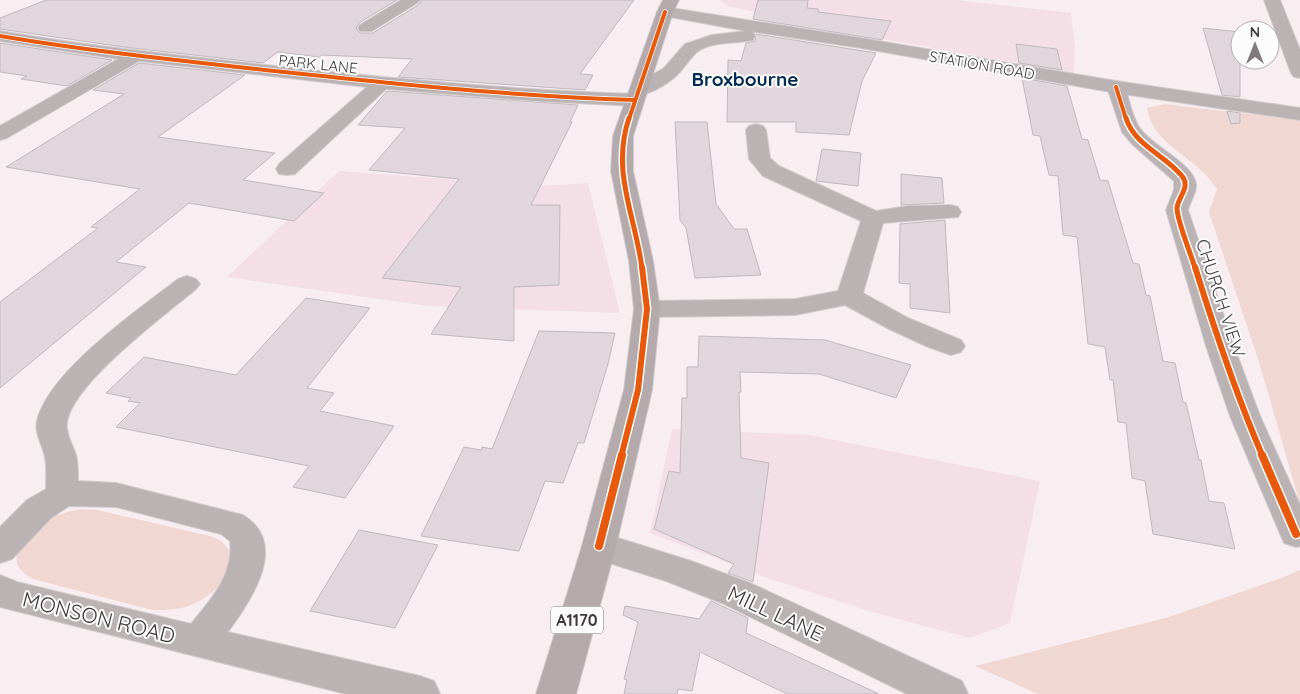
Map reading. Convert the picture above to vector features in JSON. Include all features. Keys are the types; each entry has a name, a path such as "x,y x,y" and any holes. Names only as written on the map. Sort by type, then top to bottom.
{"main road":[{"name":"STATION ROAD","path":"668,6 732,24 861,43 1116,87 1300,114"},
{"name":"A1170","path":"556,694 599,546 638,390 646,309 641,261 622,171 623,136 668,6"},
{"path":"636,96 670,72 691,48 712,40 736,36 766,36 861,43"}],"street":[{"path":"366,28 412,0"},
{"path":"1272,0 1300,73"},
{"name":"PARK LANE","path":"0,36 136,56 382,84 514,96 636,96"},
{"path":"0,134 136,56"},
{"path":"287,169 382,84"},
{"name":"CHURCH VIEW","path":"1116,87 1129,128 1140,142 1182,176 1186,183 1186,189 1178,202 1177,210 1221,349 1246,416 1296,534"},
{"path":"756,130 760,159 771,171 873,218 908,213 950,212"},
{"path":"849,296 873,218"},
{"path":"0,549 39,509 62,494 61,460 52,422 61,402 74,382 95,361 187,284"},
{"path":"646,309 795,307 819,304 849,296 891,321 951,346"},
{"name":"MONSON ROAD","path":"62,494 90,493 116,495 231,524 244,533 248,540 246,570 238,586 199,642"},
{"name":"MILL LANE","path":"599,546 668,566 755,602 948,694"},
{"name":"MONSON ROAD","path":"0,590 9,595 420,694"}],"shaded area":[{"path":"720,0 957,0 1071,13 1075,47 1074,73 859,35 728,6"},
{"path":"1165,104 1300,120 1300,504 1259,362 1209,212 1217,189 1197,166 1170,145 1155,129 1147,108"},
{"path":"339,171 541,186 588,183 620,313 428,306 227,277"},
{"path":"672,429 810,435 1040,481 1010,623 970,638 872,612 759,575 650,533"},
{"path":"81,509 97,510 210,536 220,540 230,553 232,562 230,571 217,588 191,605 181,608 152,610 33,579 20,569 16,559 17,554 24,542 40,525 52,517"},
{"path":"1300,570 1300,694 1038,694 975,666 1169,617"}],"building":[{"path":"46,0 397,0 359,23 356,29 360,33 373,33 418,5 422,0 634,0 580,74 593,75 585,90 398,77 412,59 322,55 319,57 278,52 263,63 124,47 0,29 0,18"},
{"path":"758,0 808,0 807,8 818,9 818,12 891,21 882,40 753,19"},
{"path":"1203,28 1230,31 1230,70 1240,70 1240,97 1222,95"},
{"path":"756,34 876,53 862,81 849,135 796,132 796,122 727,122 728,60 741,61 746,43 755,41"},
{"path":"0,43 112,60 67,86 21,79 27,76 0,72"},
{"path":"1016,44 1057,49 1062,70 1019,63"},
{"path":"139,63 245,75 158,137 275,153 243,180 324,193 294,221 189,203 116,262 146,267 0,388 0,302 98,228 91,227 140,189 6,167 124,94 93,90"},
{"path":"1022,78 1067,86 1082,139 1088,140 1100,180 1108,181 1133,263 1139,264 1146,295 1150,296 1163,361 1175,363 1183,402 1186,403 1199,460 1201,460 1209,501 1224,503 1235,549 1153,534 1145,481 1132,478 1126,423 1118,422 1113,380 1110,380 1105,347 1088,344 1077,237 1063,235 1058,176 1049,175 1040,136 1033,135"},
{"path":"387,91 578,105 570,122 572,122 531,205 560,205 559,285 514,287 514,341 431,334 461,287 382,278 459,179 369,170 405,128 358,125"},
{"path":"1227,111 1240,113 1240,123 1231,124"},
{"path":"675,122 707,122 716,204 734,229 747,229 761,275 695,278 686,228 680,220"},
{"path":"822,149 861,153 858,186 816,181"},
{"path":"901,174 942,178 944,203 901,205"},
{"path":"945,220 950,313 910,308 910,284 899,283 900,224"},
{"path":"306,298 370,308 307,388 334,393 320,411 394,426 345,498 293,487 309,466 116,427 140,403 128,401 131,398 106,393 144,357 236,375"},
{"path":"539,331 615,333 608,364 584,443 578,443 563,483 545,481 519,551 421,536 464,447 481,450 482,447 492,449"},
{"path":"699,336 825,340 911,365 896,398 819,374 740,372 741,458 769,463 753,582 728,573 734,564 654,529 669,471 680,473 682,398 687,398 687,367 698,367"},
{"path":"359,530 438,545 395,628 310,611"},
{"path":"711,601 748,618 746,633 879,694 787,694 700,652 692,691 678,689 677,694 624,694 627,680 624,679 638,622 623,615 625,606 699,619"}],"cycle path":[{"path":"599,546 638,390 647,309 641,261 622,171 623,136 665,12"},
{"path":"0,36 124,54 392,84 489,93 635,100"},
{"path":"1116,87 1129,128 1140,141 1182,176 1185,190 1179,200 1177,210 1221,349 1245,416 1296,534"}],"district":[{"name":"Broxbourne","path":"745,79"}]}
